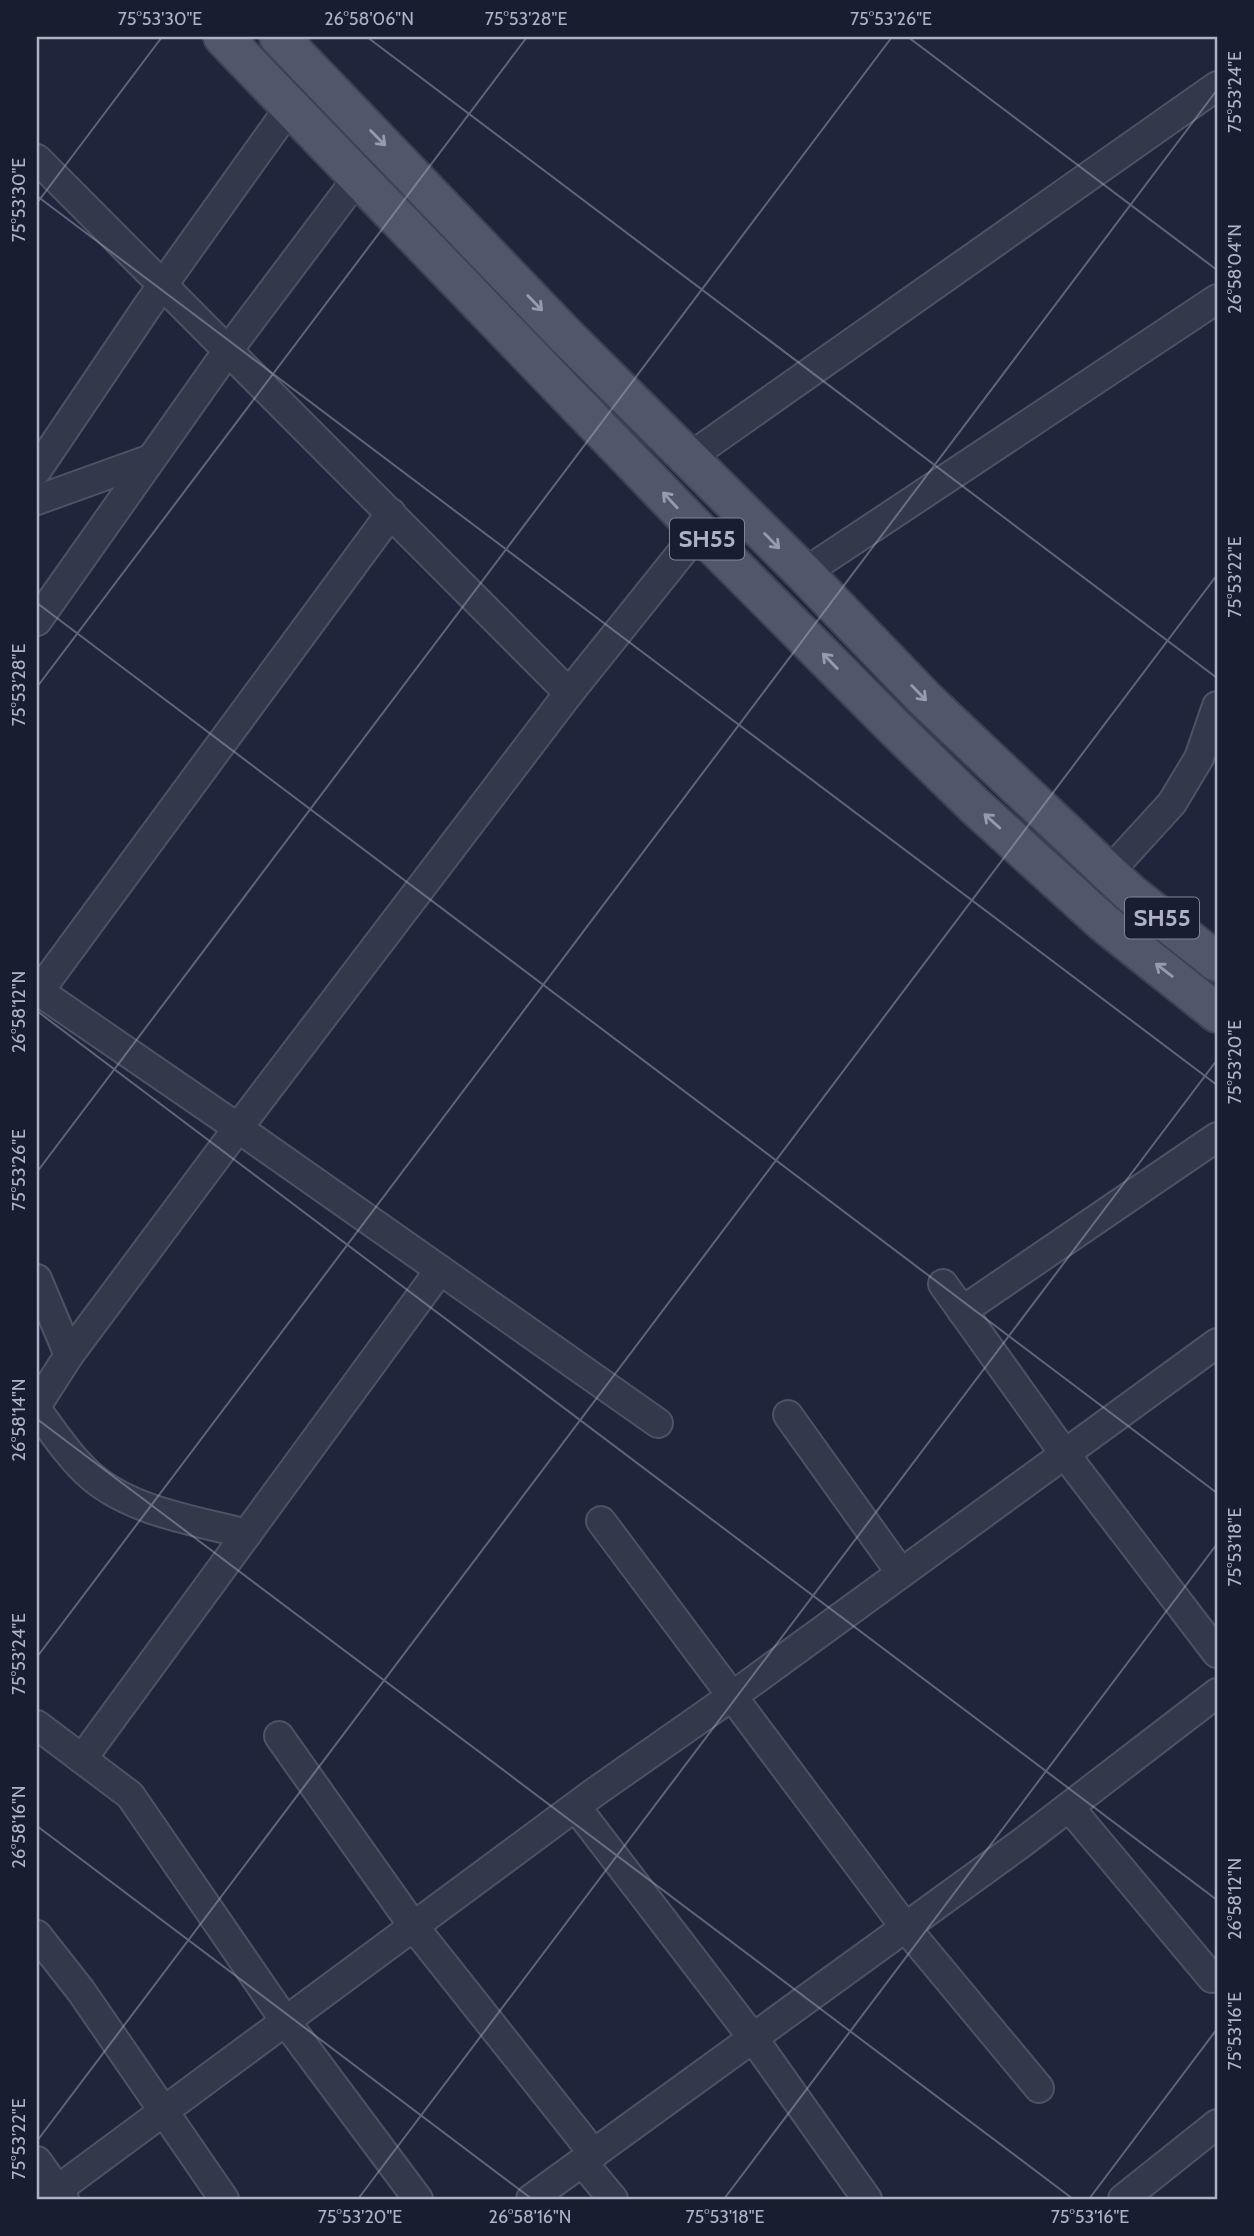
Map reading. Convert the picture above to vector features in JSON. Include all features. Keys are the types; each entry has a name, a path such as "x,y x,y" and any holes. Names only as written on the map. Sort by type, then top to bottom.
{"main road":[{"name":"SH55","path":"223,37 699,531 975,806 1104,923 1217,1013"},
{"name":"SH55","path":"279,37 687,459 804,573 925,699 1109,872 1217,961"},
{"path":"323,140 350,110"}],"street":[{"path":"687,459 1217,86"},
{"path":"37,470 164,283 290,107"},
{"path":"37,159 164,283 569,693"},
{"path":"37,621 229,349 359,176"},
{"path":"804,573 1217,299"},
{"path":"37,500 151,459"},
{"path":"391,513 37,992 238,1128 658,1423"},
{"path":"37,1405 69,1355 238,1128 569,693 699,531"},
{"path":"1109,872 1172,803 1199,758 1217,706"},
{"path":"962,1311 1217,1137"},
{"path":"82,1759 440,1270"},
{"path":"37,1279 69,1355"},
{"path":"943,1284 1064,1453 1217,1653"},
{"path":"37,2161 55,2196 576,1807 1217,1343"},
{"path":"37,1410 68,1453 93,1478 127,1498 247,1534"},
{"path":"788,1415 901,1573"},
{"path":"601,1521 905,1927 1039,2088"},
{"path":"531,2199 1069,1807 1217,1693"},
{"path":"37,1725 130,1795 286,2022 418,2199"},
{"path":"279,1736 414,1927 588,2158 613,2199"},
{"path":"576,1807 753,2038 867,2199"},
{"path":"1069,1807 1212,1979"},
{"path":"37,1935 80,1991 224,2199"},
{"path":"1135,2196 1217,2124"}]}
